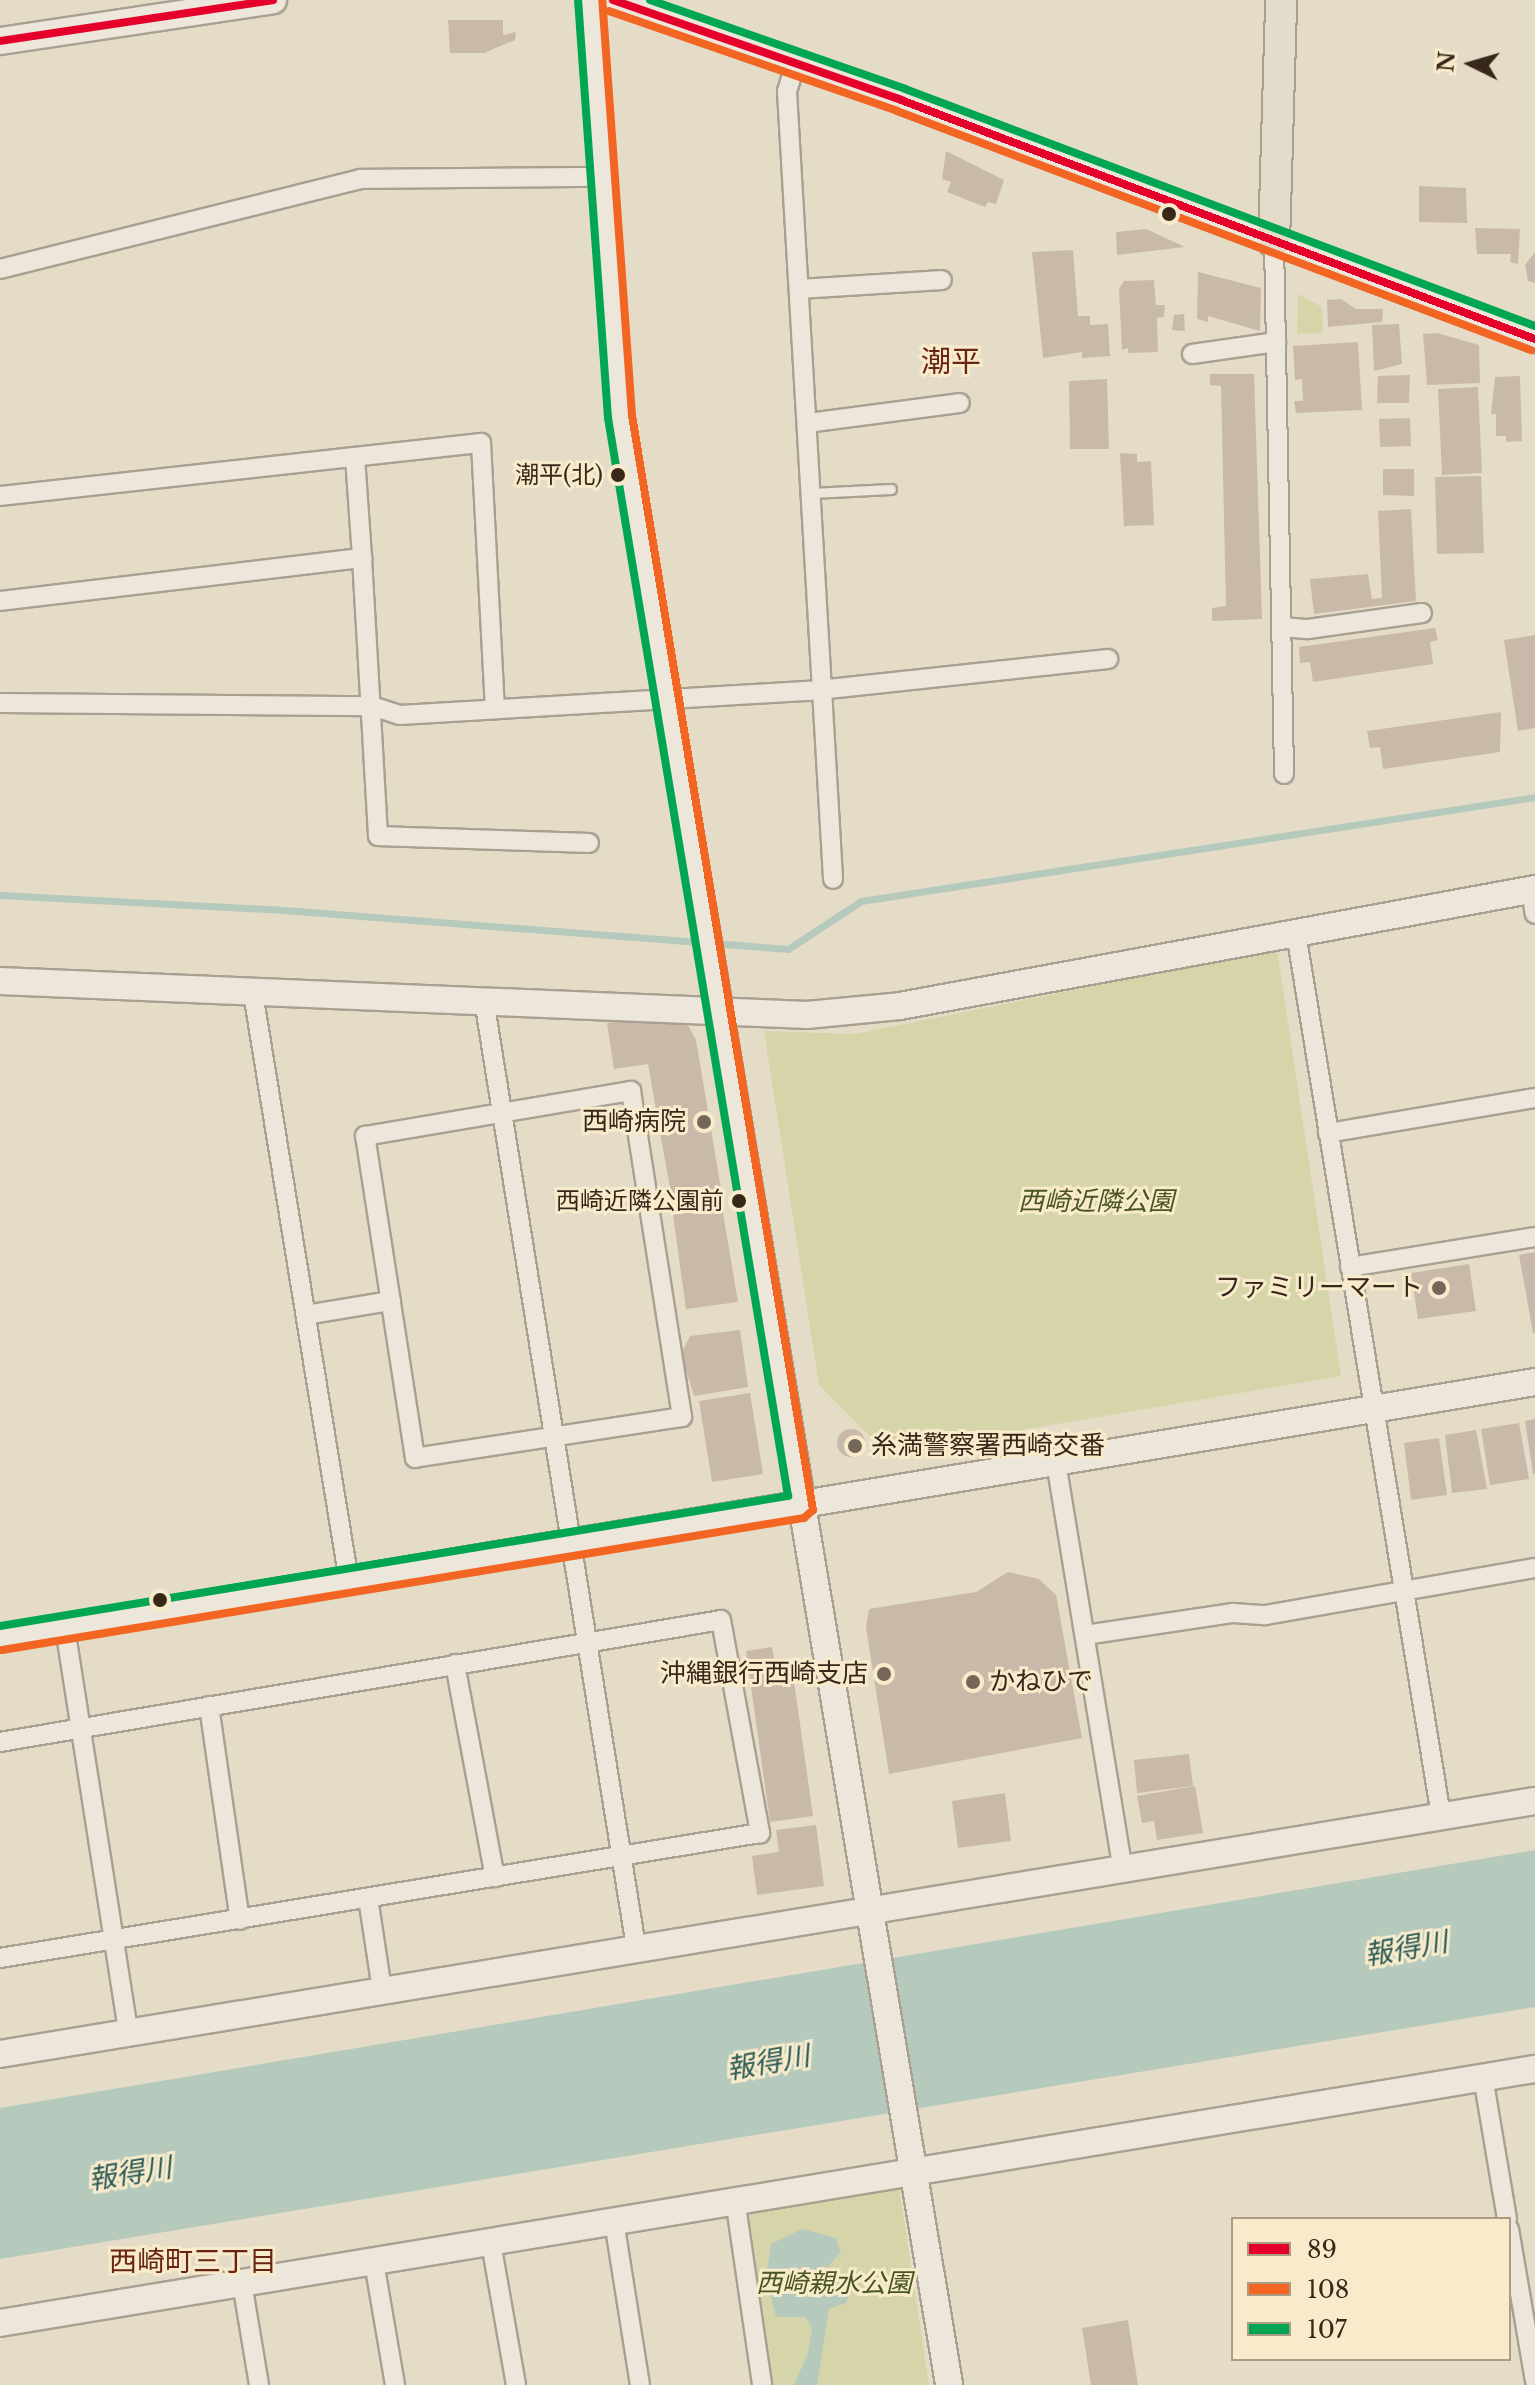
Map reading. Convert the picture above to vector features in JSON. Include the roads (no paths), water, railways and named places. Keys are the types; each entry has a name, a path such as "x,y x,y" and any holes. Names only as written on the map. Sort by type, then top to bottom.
{"main road":[{"path":"1274,242 1281,0"}],"street":[{"path":"0,41 149,9 273,0"},
{"path":"590,0 599,177 620,416 695,884 720,1009 949,2385"},
{"path":"613,0 796,62 1535,339"},
{"path":"796,62 787,92 833,879"},
{"path":"0,269 360,179 599,177"},
{"path":"1274,242 1284,774"},
{"path":"800,289 942,280"},
{"path":"1192,354 1276,342"},
{"path":"808,423 960,403"},
{"path":"0,496 481,443 495,709"},
{"path":"355,457 378,836 589,843"},
{"path":"0,601 362,558"},
{"path":"1283,627 1308,629 1422,613"},
{"path":"0,703 372,706 400,715 664,697 809,691 824,686 1108,659"},
{"path":"0,981 807,1015 900,1006 1296,933 1534,898"},
{"path":"1296,933 1441,1816"},
{"path":"253,993 349,1581"},
{"path":"484,1000 636,1947"},
{"path":"631,1091 682,1417 415,1458 365,1136 503,1114 631,1091"},
{"path":"1328,1133 1535,1098"},
{"path":"1350,1267 1535,1237"},
{"path":"306,1315 391,1301"},
{"path":"0,1638 1535,1382"},
{"path":"1056,1462 1123,1869"},
{"path":"1085,1635 1233,1613 1265,1615 1535,1568"},
{"path":"0,1742 721,1620 760,1833 0,1958"},
{"path":"65,1628 128,2032"},
{"path":"455,1664 495,1877"},
{"path":"209,1706 240,1920"},
{"path":"0,2054 1535,1801"},
{"path":"368,1898 382,1990"},
{"path":"0,2323 491,2243 913,2169 1535,2069"},
{"path":"1483,2077 1507,2217"},
{"path":"735,2199 762,2385"},
{"path":"614,2221 640,2385"},
{"path":"1511,2241 1535,2381"},
{"path":"491,2243 516,2385"},
{"path":"374,2262 395,2385"},
{"path":"242,2283 259,2385"}],"lane":[{"path":"811,493 891,489"}],"water":[{"name":"報得川","path":"1535,1850 1535,2007 0,2259 0,2108"},
{"path":"802,2229 836,2238 841,2252 826,2269 850,2290 846,2303 829,2309 817,2385 794,2385 808,2353 812,2328 805,2317 776,2317 766,2277 771,2244"}],"waterway":[{"path":"0,895 271,909 788,949 861,901 1535,797"}],"place":[{"name":"潮平(北)","path":"618,475"},
{"name":"西崎病院","path":"704,1122"},
{"name":"西崎近隣公園前","path":"739,1201"},
{"name":"ファミリーマート","path":"1439,1288"},
{"name":"糸満警察署西崎交番","path":"855,1446"},
{"name":"沖縄銀行西崎支店","path":"884,1674"},
{"name":"かねひで","path":"973,1682"}],"district":[{"name":"潮平","path":"951,362"},
{"name":"西崎町三丁目","path":"193,2262"}],"park label":[{"name":"西崎近隣公園","path":"1096,1202"},
{"name":"西崎親水公園","path":"834,2284"}]}
